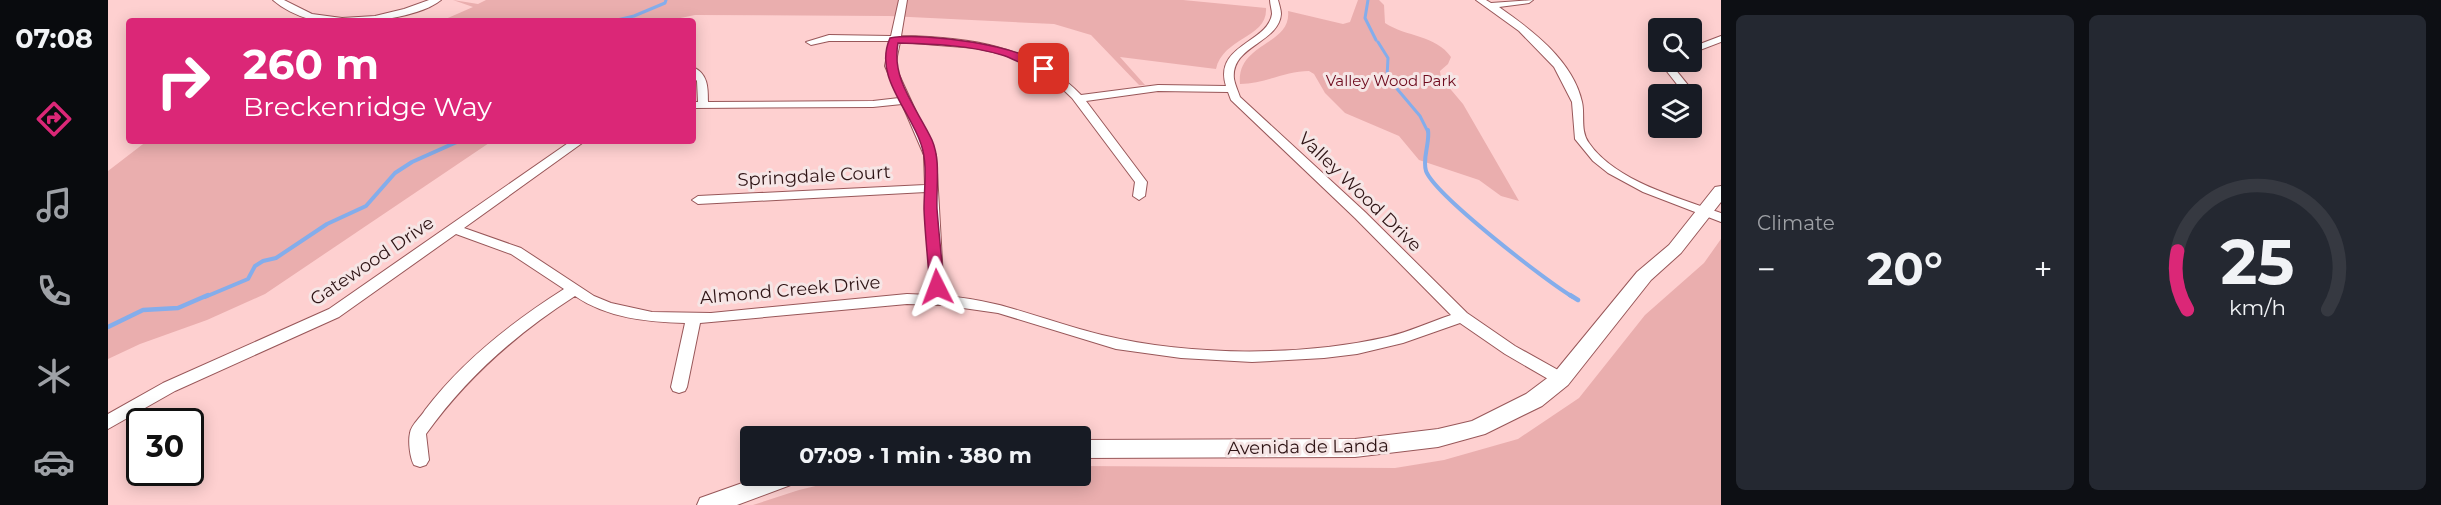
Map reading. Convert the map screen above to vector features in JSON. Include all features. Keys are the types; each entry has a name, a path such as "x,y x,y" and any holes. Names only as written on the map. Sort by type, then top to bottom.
{"street":[{"path":"277,0 308,16 322,18"},
{"path":"357,18 385,17 437,0"},
{"path":"903,0 890,66 928,148 938,279 937,300"},
{"path":"1076,99 1158,88 1230,89 1227,74 1229,65 1239,51 1272,26 1277,12 1274,0"},
{"path":"1480,0 1526,32 1560,68 1575,96 1580,137 1592,154 1633,181 1713,215"},
{"path":"1490,6 1529,0"},
{"path":"811,42 829,38 955,42 1004,51 1044,69 1065,85 1141,182 1139,196"},
{"path":"1702,46 1721,39"},
{"path":"1672,72 1682,84"},
{"path":"696,73 702,80 698,105 862,105 905,100"},
{"name":"Valley Wood Drive","path":"1230,89 1243,107 1352,208 1462,317 1510,350 1560,379"},
{"name":"Gatewood Drive","path":"108,422 169,387 334,313 575,144"},
{"name":"Springdale Court","path":"698,200 931,188"},
{"name":"Avenida de Landa","path":"1091,449 1355,448 1398,445 1438,438 1487,423 1534,400 1560,379 1644,276 1713,215 1721,191"},
{"name":"Almond Creek Drive","path":"455,229 516,251 574,290 608,307 629,313 693,319 907,299 937,300 997,308 1114,344 1227,355 1310,353 1362,347 1389,342 1462,317"},
{"path":"420,460 418,433 461,376 509,333 574,290"},
{"path":"679,387 693,319"},
{"path":"709,505 761,486"}],"green space":[{"path":"453,0 478,4 486,0 1183,0 1266,8 1265,18 1260,26 1227,50 1220,58 1216,69 1120,57 1145,85 1139,85 1091,35 1054,24 889,16 695,15 680,18 448,18 473,7"},
{"name":"Valley Wood Park","path":"1358,0 1379,0 1384,5 1385,23 1437,44 1451,57 1448,64 1440,71 1441,78 1463,104 1519,201 1501,196 1479,180 1419,160 1399,136 1345,113 1325,93 1314,74 1309,71 1240,84 1241,70 1246,60 1282,31 1287,22 1288,11 1343,24 1350,22"},
{"path":"143,144 488,144 265,294 207,320 140,344 108,359 108,171"},
{"path":"1721,239 1721,505 753,505 816,486 1091,486 1091,466 1395,468 1444,460 1518,439 1579,398 1645,315 1704,263"}],"waterway":[{"path":"626,18 665,3 666,0"},
{"path":"1368,0 1365,18 1376,40"},
{"path":"1378,42 1388,58 1387,77 1420,116 1428,132"},
{"path":"1428,132 1425,166 1434,183 1493,237 1571,296"},
{"path":"205,297 248,279 255,266 263,261 276,258 327,224 366,206 395,173 412,162 452,144"},
{"path":"108,327 143,310 178,308 208,295"},
{"path":"1571,296 1578,300"}],"route":[{"path":"937,287 931,209 930,155 927,142 892,74 890,58 894,40 955,42 988,47 1018,56 1044,69"}]}
